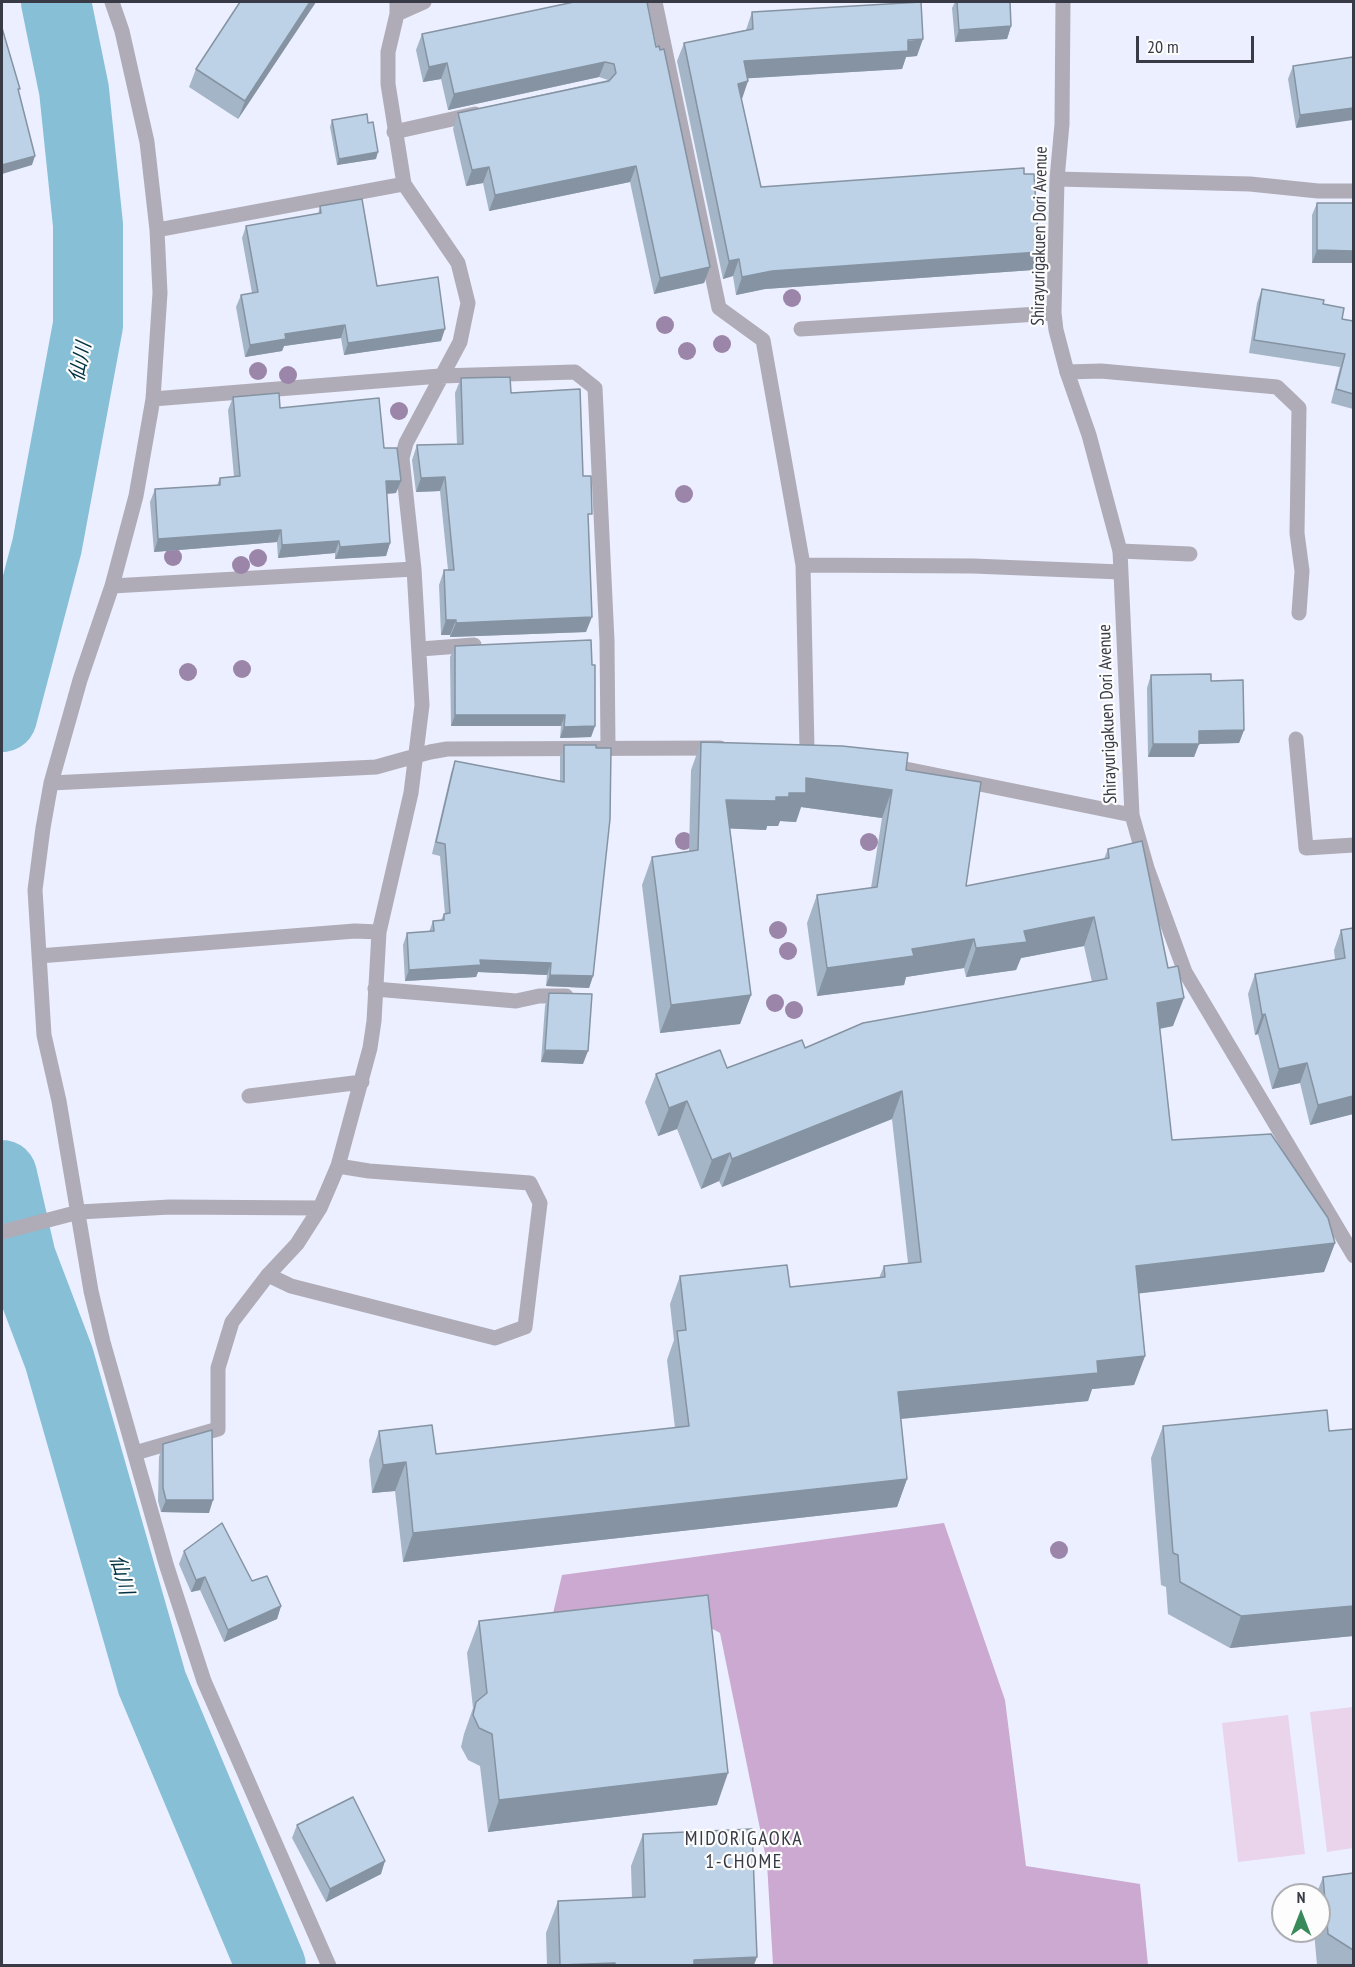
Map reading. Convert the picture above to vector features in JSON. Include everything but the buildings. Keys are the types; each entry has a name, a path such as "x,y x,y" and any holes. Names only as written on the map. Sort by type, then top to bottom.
{"street":[{"path":"112,2 122,31 147,142 157,230 160,293 153,399 136,496 112,586 80,680 51,783 35,890 44,1035 59,1101 91,1291 166,1564 204,1681 329,1965"},
{"path":"135,1453 218,1429 218,1368 232,1322 268,1275 297,1244 320,1208 338,1166 362,1082 374,1021 379,932 411,793 422,705 414,569 402,458 406,443 460,342 468,303 458,263 404,184 394,132 387,67 398,8 424,2"},
{"path":"655,2 719,308 763,340 803,565 807,750"},
{"name":"Shirayurigakuen Dori Avenue","path":"1063,2 1062,124 1057,179 1054,313 1067,372 1089,435 1120,551 1132,815 1147,868 1185,972 1353,1257"},
{"path":"394,132 486,112"},
{"path":"1057,179 1250,184 1318,191 1353,191"},
{"path":"157,230 404,184"},
{"path":"801,329 1054,313"},
{"path":"1067,372 1101,370 1277,387 1299,408 1297,533 1302,571 1299,613"},
{"path":"153,399 440,376 575,372 595,388 601,642 608,747"},
{"path":"1120,551 1190,554"},
{"path":"803,565 973,566 1121,572"},
{"path":"112,586 414,569"},
{"path":"420,649 492,645"},
{"path":"1296,739 1306,848 1353,844"},
{"path":"51,783 376,767 447,749 608,747 737,749"},
{"path":"877,764 1132,815"},
{"path":"39,956 355,931 379,932"},
{"path":"375,989 516,1000 539,996 578,996"},
{"path":"249,1096 362,1082"},
{"path":"268,1275 291,1286 495,1338 525,1327 540,1203 530,1183 369,1171 338,1166"},
{"path":"2,1232 79,1212 171,1207 320,1208"}],"shaded area":[{"path":"944,1523 1005,1700 1026,1866 1140,1884 1148,1965 773,1965 767,1863 720,1633 687,1615 551,1622 562,1575"},
{"path":"1353,1707 1353,1848 1327,1852 1310,1712"},
{"path":"1288,1715 1305,1854 1238,1862 1222,1723"}],"waterway":[{"name":"仙川","path":"2,717 47,546 88,325 88,225 74,90 56,2"},
{"name":"仙川","path":"2,1175 21,1258 59,1358 152,1683 271,1966"}],"district":[{"name":"MIDORIGAOKA 1-CHOME","path":"744,1850"}]}
